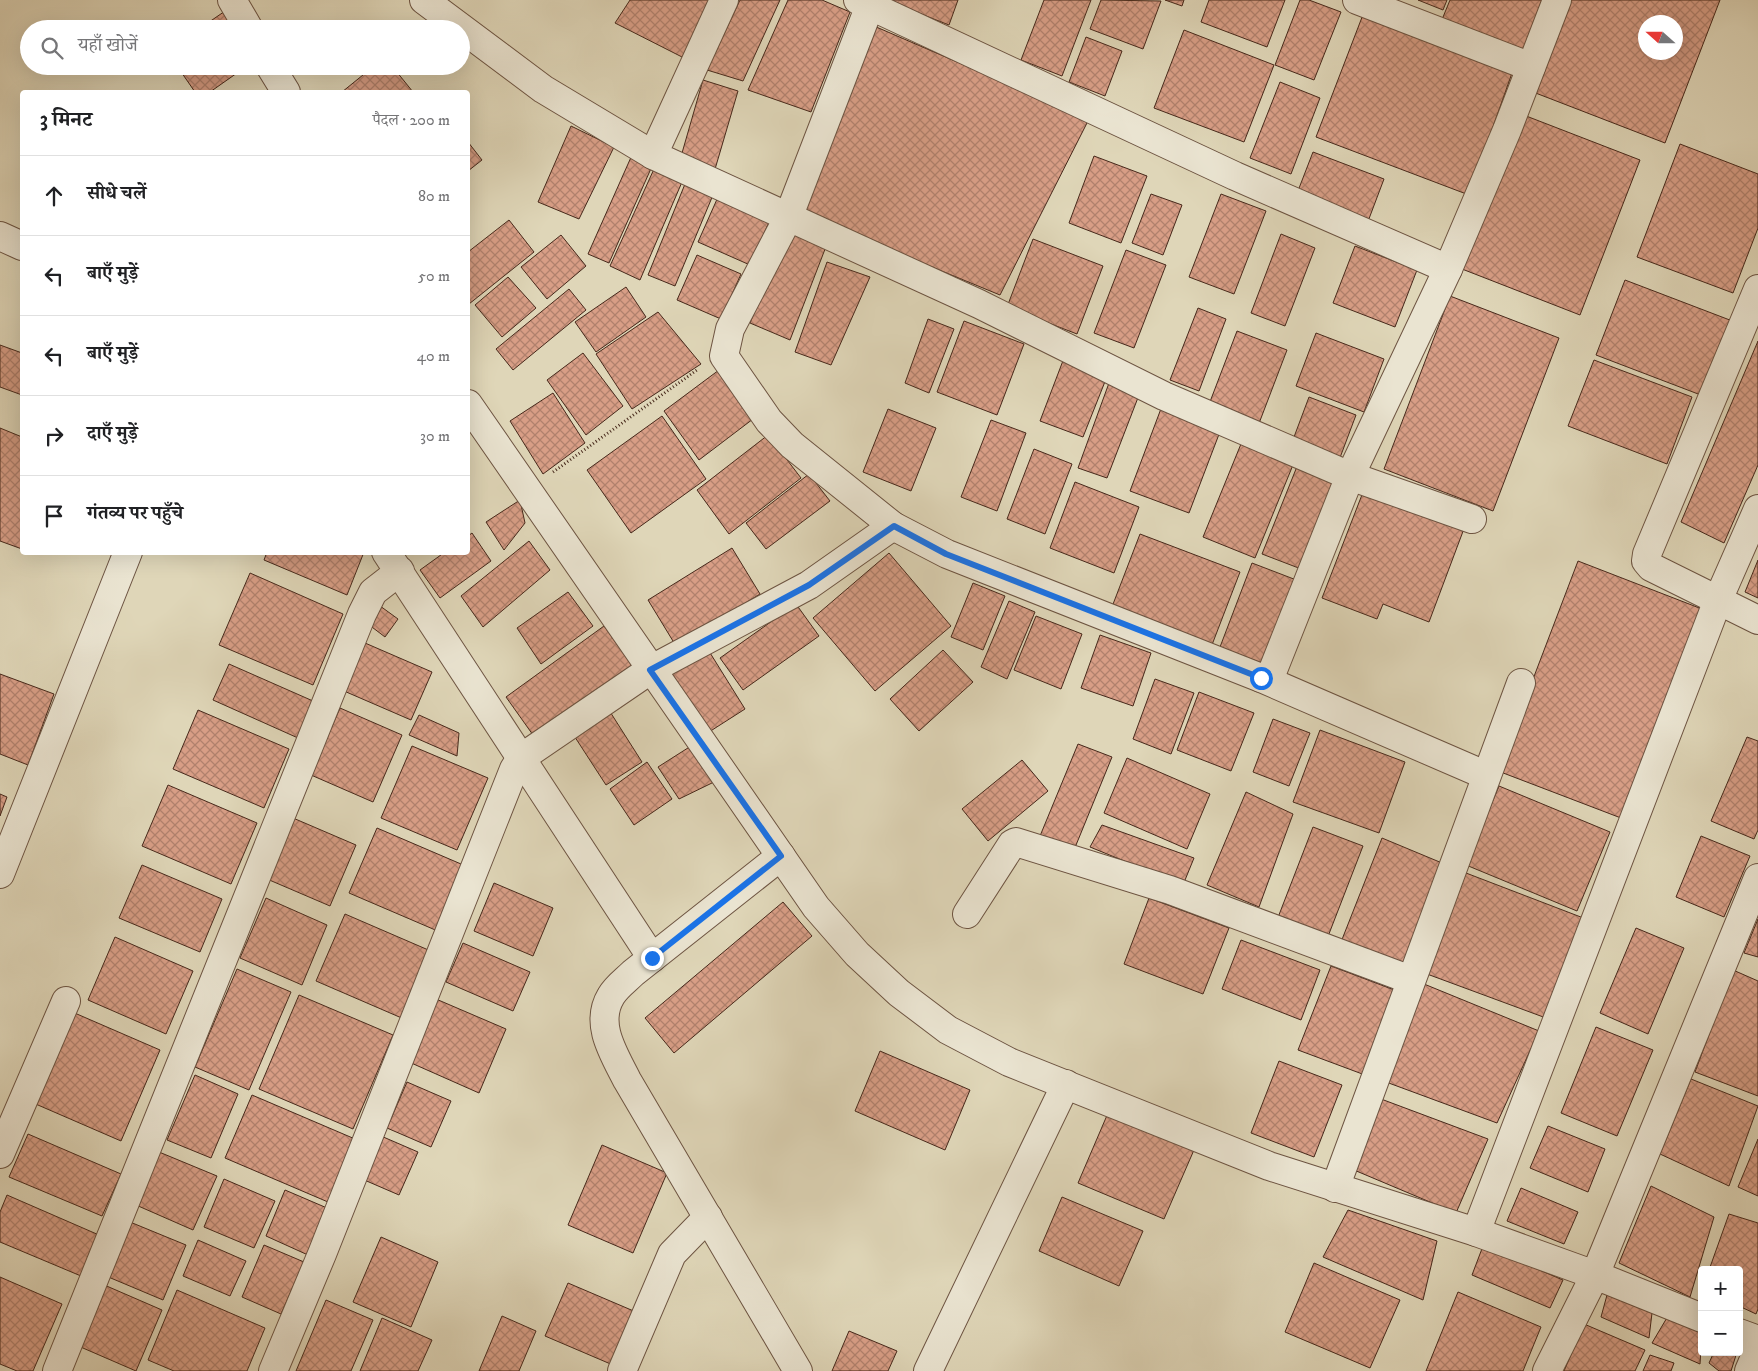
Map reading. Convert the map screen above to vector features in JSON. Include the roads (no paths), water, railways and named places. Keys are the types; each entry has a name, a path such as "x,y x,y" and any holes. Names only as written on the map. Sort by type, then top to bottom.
{"street":[{"path":"232,0 244,20"},
{"path":"424,0 451,20"},
{"path":"653,155 724,0"},
{"path":"1357,0 1531,67"},
{"path":"1261,678 1268,676 1273,670 1350,476 1448,269 1507,130 1557,0"},
{"path":"1448,269 1235,176 867,2 788,218 730,328 724,356 746,390 775,427 799,450 894,526 946,554 1261,678 1485,775"},
{"path":"470,34 543,89 653,155 979,304 1164,396 1350,476 1472,519"},
{"path":"276,75 285,90"},
{"path":"0,236 20,245"},
{"path":"1758,289 1646,558 1651,567 1758,620"},
{"path":"470,407 626,630 650,670 822,913 857,954 900,993 948,1030 1009,1062 1269,1166 1476,1232 1698,1316"},
{"path":"1476,1232 1718,600 1758,509"},
{"path":"273,1371 322,1254 500,801 521,758 650,670 809,585 894,526"},
{"path":"0,874 127,555"},
{"path":"57,1371 362,614 373,592 393,562 652,958"},
{"path":"1335,1188 1485,775 1521,683"},
{"path":"967,914 1012,844 1016,842 1170,890 1412,980"},
{"path":"781,856 633,973 611,995 604,1015 607,1041 627,1080 798,1371"},
{"path":"1547,1371 1595,1276 1758,878"},
{"path":"0,1154 66,1001"},
{"path":"928,1371 1066,1084"},
{"path":"622,1371 672,1254 708,1217"},
{"path":"1743,1334 1758,1340"},
{"path":"1749,1371 1758,1350"}]}
